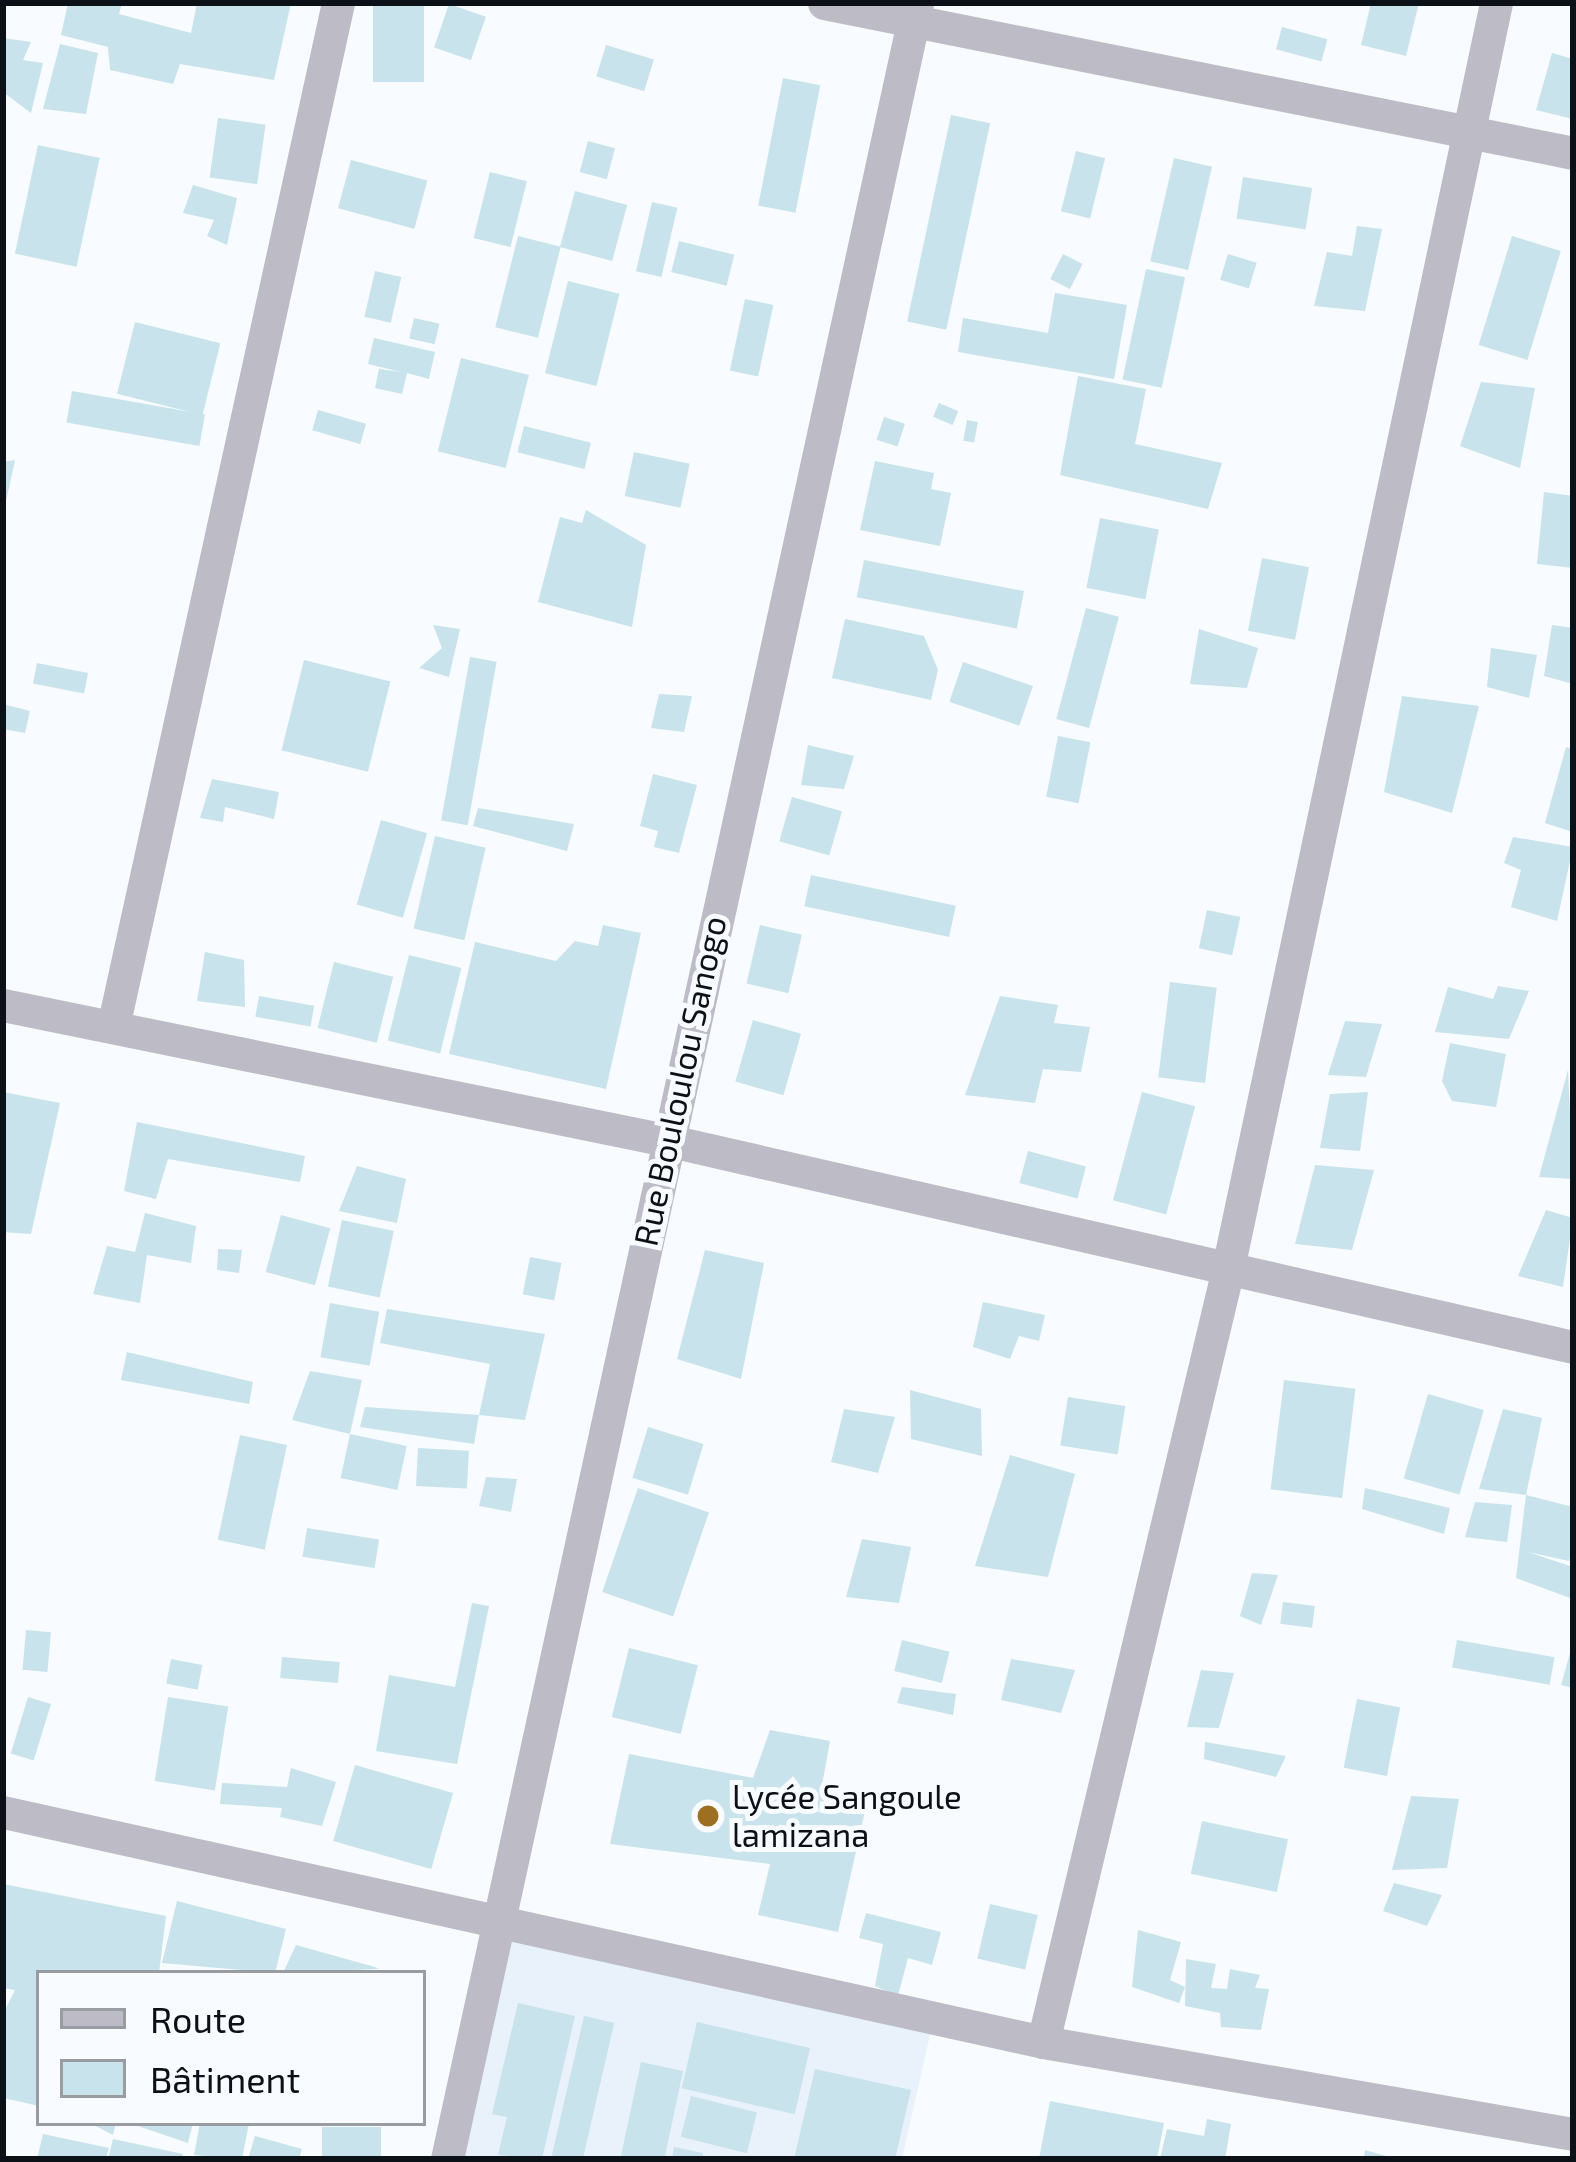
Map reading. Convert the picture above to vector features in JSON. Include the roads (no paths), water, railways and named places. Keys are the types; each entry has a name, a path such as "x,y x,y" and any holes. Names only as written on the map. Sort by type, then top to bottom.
{"street":[{"path":"113,1027 338,3"},
{"path":"824,3 915,13 1573,153"},
{"path":"1043,2042 1227,1273 1496,3"},
{"name":"Rue Bouloulou Sanogo","path":"447,2159 915,13"},
{"path":"3,1005 666,1140 1227,1273 1573,1347"},
{"path":"3,1812 502,1918 1043,2042 1573,2134"}],"place":[{"name":"Lycée Sangoule lamizana","path":"708,1816"}]}
